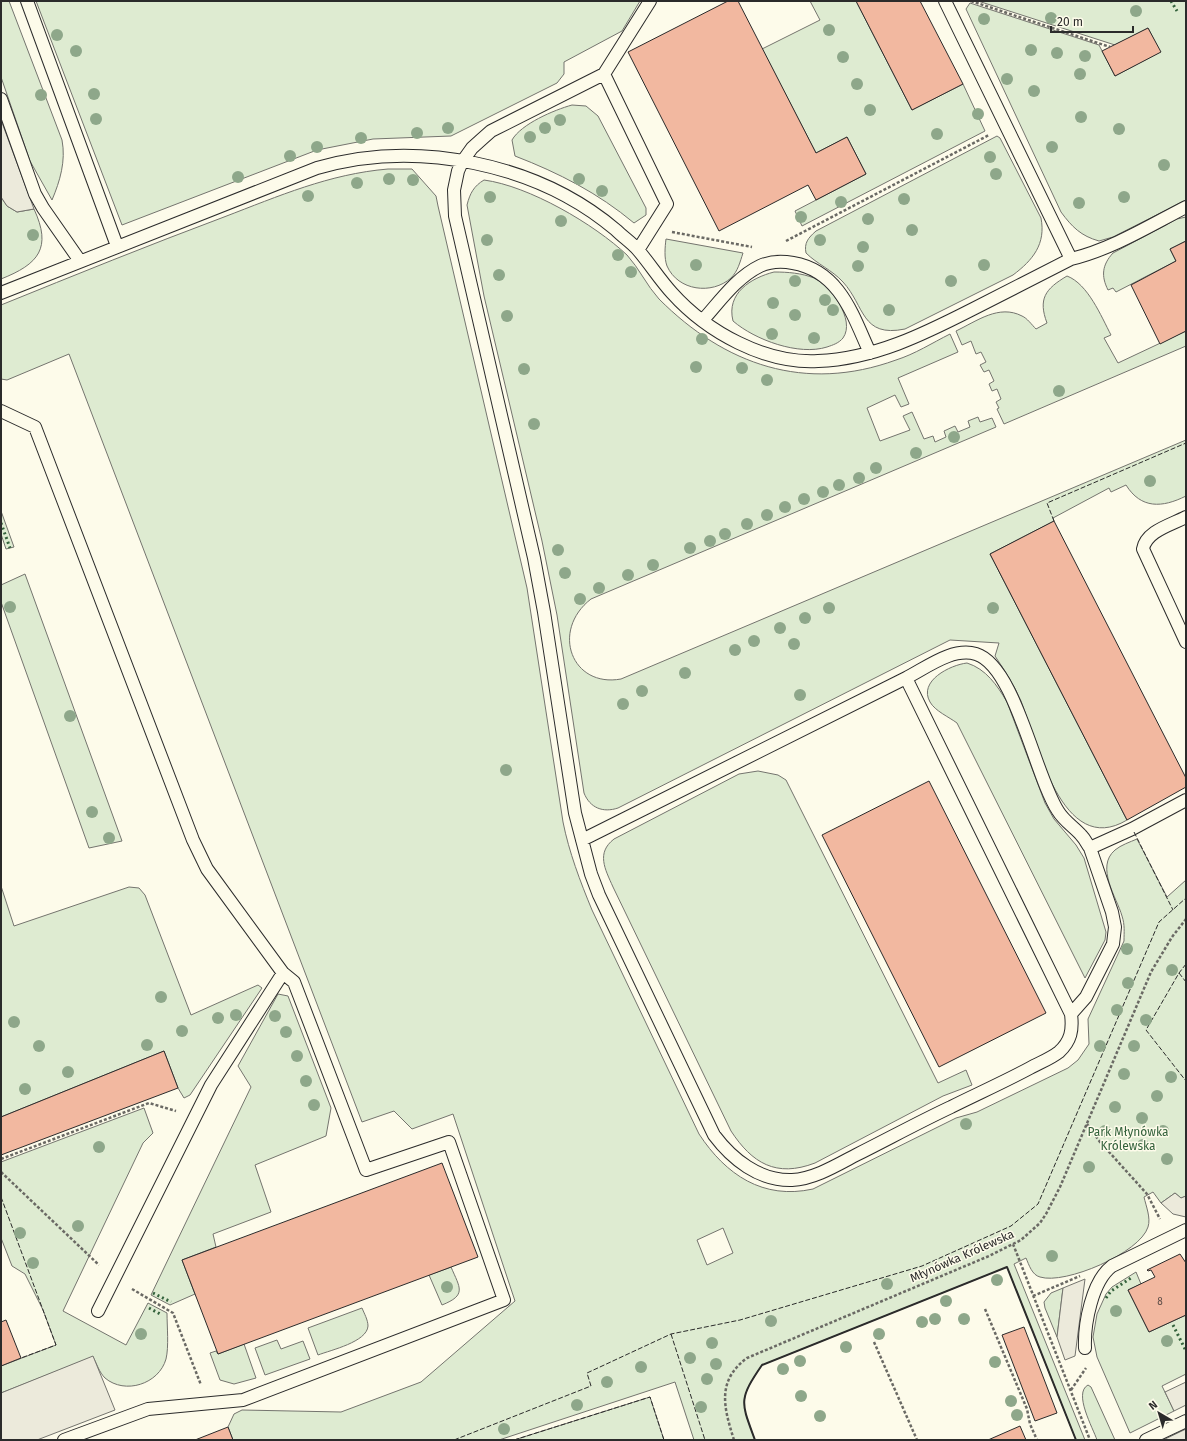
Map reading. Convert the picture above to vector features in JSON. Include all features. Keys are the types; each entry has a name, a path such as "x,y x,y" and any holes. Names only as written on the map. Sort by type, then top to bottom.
{"lane":[{"path":"27,1 116,246"},
{"path":"650,1 604,74 491,131 472,148 462,162 454,190 455,216 534,558 544,612 574,806 591,874 609,918 714,1135 737,1160 765,1176 791,1180 813,1176 951,1107 988,1091 1059,1051 1071,1036 1071,1014 906,678"},
{"path":"950,2 1007,126 1071,259"},
{"path":"604,74 667,204 638,250"},
{"path":"1,99 35,194 80,261"},
{"path":"1,293 116,246 290,178 331,164 385,156 427,157 502,170 523,177 567,197 600,218 638,250 674,296 720,332 739,342 782,358 818,362 870,353 902,343 932,330 1071,259 1090,255 1186,207"},
{"path":"703,320 735,285 760,266 769,262 799,264 818,272 836,286 855,318 870,353"},
{"path":"1,411 34,427 193,840 207,869 282,973 294,982 366,1170 449,1142 504,1300 243,1400 148,1409 64,1440"},
{"path":"1186,517 1153,534 1144,543 1143,549 1186,642"},
{"path":"582,840 951,655 959,652 975,654 987,661 1006,684 1016,706 1040,774 1058,813 1082,836 1090,848 1112,912 1115,928 1113,944 1086,997 1071,1014"},
{"path":"1090,848 1132,829 1186,800"},
{"path":"98,1312 211,1085 282,973"},
{"path":"1085,1348 1085,1338 1090,1310 1096,1286 1102,1275 1112,1266 1186,1230"},
{"path":"1146,1440 1186,1421"}],"path":[{"path":"971,1 1110,47"},
{"path":"783,243 1007,126"},
{"path":"652,229 753,248"},
{"name":"Młynówka Królewska","path":"734,1440 726,1415 724,1396 730,1377 740,1364 747,1358 1013,1244 1030,1232 1046,1214 1060,1187 1152,972 1172,937 1186,919"},
{"path":"1,1160 149,1103 195,1117"},
{"path":"1087,1124 1100,1142 1147,1194 1169,1238"},
{"path":"1,1172 114,1280 173,1312 209,1404"},
{"path":"1013,1244 1090,1440"},
{"path":"1033,1296 1083,1274 1102,1275"},
{"path":"985,1309 1027,1409 1030,1424 1037,1440"},
{"path":"874,1342 917,1440"},
{"path":"1071,1390 1089,1362"}],"green space":[{"path":"1,1 9,1 62,140 62,171 52,200 30,161 1,77"},
{"path":"36,1 640,1 622,31 564,62 564,74 557,83 451,136 373,139 317,150 122,225"},
{"path":"810,1 856,1 912,110 963,84 985,131 802,226 795,211 866,174 847,137 816,153 762,49 820,20"},
{"path":"978,1 1186,1 1186,200 1113,237 1099,241 1082,234 1077,230 1061,212 966,9 970,3 1099,45 1115,76 1160,52 1148,28 1115,45"},
{"path":"572,105 586,106 598,116 646,208 646,215 634,223 606,202 578,185 547,169 515,156 512,140 516,134 539,118 556,110"},
{"path":"997,136 1000,138 1041,218 1042,236 1036,251 1027,263 1013,275 905,329 891,331 880,329 872,324 866,318 843,282 806,253 806,243 809,238 816,231"},
{"name":"Park Młynówka Królewska","path":"388,169 412,169 436,196 527,588 565,833 579,877 592,910 699,1134 721,1161 747,1181 762,1187 778,1191 813,1189 956,1118 977,1112 1068,1068 1078,1060 1089,1044 1088,1019 1124,941 1123,919 1112,892 1107,874 1109,857 1117,848 1137,839 1167,897 1186,880 1186,1196 1181,1198 1175,1193 1161,1203 1153,1192 1144,1197 1149,1223 1142,1237 1131,1247 1117,1256 1083,1272 1051,1278 1040,1277 1037,1276 1031,1269 1026,1258 1014,1264 1085,1440 1076,1440 1007,1267 762,1365 749,1386 744,1401 747,1417 755,1440 694,1440 675,1382 499,1440 233,1440 228,1427 234,1414 242,1410 341,1412 421,1382 515,1301 453,1114 412,1129 394,1111 362,1122 69,354 7,380 1,379 1,305 140,249 304,187 366,172","holes":["723,1228 733,1253 707,1265 697,1240"]},
{"path":"484,180 521,190 560,208 579,219 627,255 659,299 684,322 711,341 739,356 768,367 798,373 830,374 862,370 903,358 950,334 958,352 898,378 909,404 901,407 895,395 867,408 880,441 910,430 903,416 912,412 924,439 933,436 935,442 946,437 944,431 955,426 958,432 970,427 968,421 978,417 980,422 992,418 996,427 591,599 579,612 572,626 570,641 572,654 579,666 590,675 604,679 621,679 1186,440 1186,496 1169,503 1153,504 1138,499 1126,485 1111,492 1109,488 1053,518 1054,521 990,554 1127,820 1104,828 1085,824 1069,810 1044,767 1021,701 995,656 999,643 950,640 618,808 607,810 593,806 584,793 557,615 542,541 484,296 467,205 473,190"},
{"path":"1,197 7,206 17,212 34,209 42,234 38,253 33,261 25,267 1,279"},
{"path":"1186,217 1186,241 1170,249 1176,261 1116,292 1113,288 1108,290 1104,280 1104,271 1109,257 1113,253 1177,219"},
{"path":"666,239 743,253 740,263 731,278 715,287 696,288 679,281 667,266 665,260"},
{"path":"774,272 794,273 809,276 820,282 834,295 844,313 846,322 846,331 843,338 838,343 816,349 791,348 765,340 742,328 733,321 733,302 742,288 757,278"},
{"path":"1067,276 1075,280 1088,293 1093,301 1111,335 1104,338 1118,363 1186,331 1186,346 1004,424 997,409 999,408 996,402 1001,399 997,389 992,391 989,384 994,381 989,370 984,372 980,365 986,362 981,352 976,354 971,341 962,345 956,331 988,315 1005,312 1024,317 1036,329 1047,323 1043,307 1045,295 1053,285"},
{"path":"1,511 14,547 6,549 1,534"},
{"path":"25,574 122,841 89,848 1,602 1,585"},
{"path":"967,663 985,673 995,684 1007,702 1045,803 1054,819 1076,845 1084,858 1106,932 1105,940 1085,978 957,723 932,705 927,694 928,687 938,675 952,667"},
{"path":"758,771 778,775 786,780 938,1083 966,1070 972,1085 943,1096 815,1163 788,1169 766,1165 757,1159 748,1152 731,1131 613,887 607,874 604,862 605,850 608,844 614,839 739,774"},
{"path":"1,886 14,926 129,887 139,888 145,895 191,1015 258,985 262,988 190,1095 184,1098 178,1088 164,1051 1,1117"},
{"path":"278,994 288,996 331,1108 326,1136 255,1165 271,1212 213,1234 216,1247 182,1260 195,1294 170,1305 151,1295 251,1087 238,1066"},
{"path":"144,1108 153,1133 143,1143 63,1311 126,1345 148,1303 167,1313 167,1349 166,1359 162,1368 149,1380 131,1386 122,1386 113,1383 103,1376 93,1357 1,1393 1,1366 56,1345 43,1310 25,1274 12,1266 1,1238 1,1162"},
{"path":"451,1267 457,1280 459,1290 455,1298 442,1305 429,1275"},
{"path":"1136,1272 1141,1284 1128,1290 1149,1332 1186,1315 1186,1374 1162,1386 1174,1411 1130,1433 1097,1357 1093,1337 1097,1314 1106,1294 1112,1287"},
{"path":"1063,1288 1057,1337 1044,1302 1051,1293"},
{"path":"362,1308 367,1319 368,1326 362,1337 348,1345 318,1355 308,1328"},
{"path":"277,1340 281,1349 303,1341 310,1359 265,1375 255,1348"},
{"path":"244,1344 256,1378 234,1384 220,1380 210,1353 216,1351 218,1354"},
{"path":"1088,1385 1091,1387 1115,1440 1097,1440 1083,1403 1084,1389"},
{"path":"650,1397 664,1440 514,1440"}],"shaded area":[{"path":"1,120 34,209 17,212 7,206 1,197"},
{"path":"1175,1193 1181,1198 1186,1196 1186,1217 1173,1214 1161,1203"},
{"path":"1085,1279 1075,1356 1065,1360 1057,1337 1063,1288"},
{"path":"93,1356 115,1410 37,1440 1,1440 1,1393"},
{"path":"1186,1382 1186,1405 1174,1411 1165,1392"},
{"path":"1186,1429 1186,1440 1163,1440"}],"building":[{"path":"728,1 738,1 816,153 847,137 866,174 816,200 808,185 719,231 628,52"},
{"path":"856,1 920,1 963,84 912,110"},
{"path":"1148,28 1161,52 1115,76 1102,51"},
{"path":"1186,241 1186,331 1160,344 1131,285 1176,261 1170,249"},
{"path":"1054,521 1186,778 1186,787 1127,820 990,554"},
{"path":"929,781 1046,1013 939,1067 822,835"},
{"path":"164,1051 178,1088 1,1155 1,1117"},
{"path":"442,1163 478,1257 218,1354 182,1260"},
{"path":"1180,1254 1186,1263 1186,1315 1149,1332 1128,1290 1155,1277 1151,1270 1147,1270"},
{"path":"6,1320 21,1358 1,1366 1,1322"},
{"path":"1024,1327 1057,1413 1035,1421 1002,1335"},
{"path":"1020,1426 1026,1440 988,1440"},
{"path":"228,1427 233,1440 195,1440"}],"hedge":[{"path":"1171,1 1177,11"},
{"path":"1,523 10,548"},
{"path":"1106,1298 1111,1291 1131,1278"},
{"path":"153,1293 171,1302"},
{"path":"149,1308 162,1315"},
{"path":"1173,1325 1186,1351"}],"fence":[{"path":"1054,521 1047,503 1186,443"},
{"path":"1134,832 1173,910"},
{"path":"454,1440 591,1386 587,1373 671,1334 740,1320 922,1266 1011,1226 1038,1204 1159,922 1186,898"},
{"path":"1186,964 1179,973 1146,1030 1186,1081"},
{"path":"1179,973 1186,982"},
{"path":"1,1197 56,1345 21,1358"},
{"path":"671,1334 705,1440"},
{"path":"514,1440 650,1397 664,1440"}],"wall":[{"path":"755,1440 747,1417 744,1401 749,1386 762,1365 1007,1267 1076,1440"}]}
